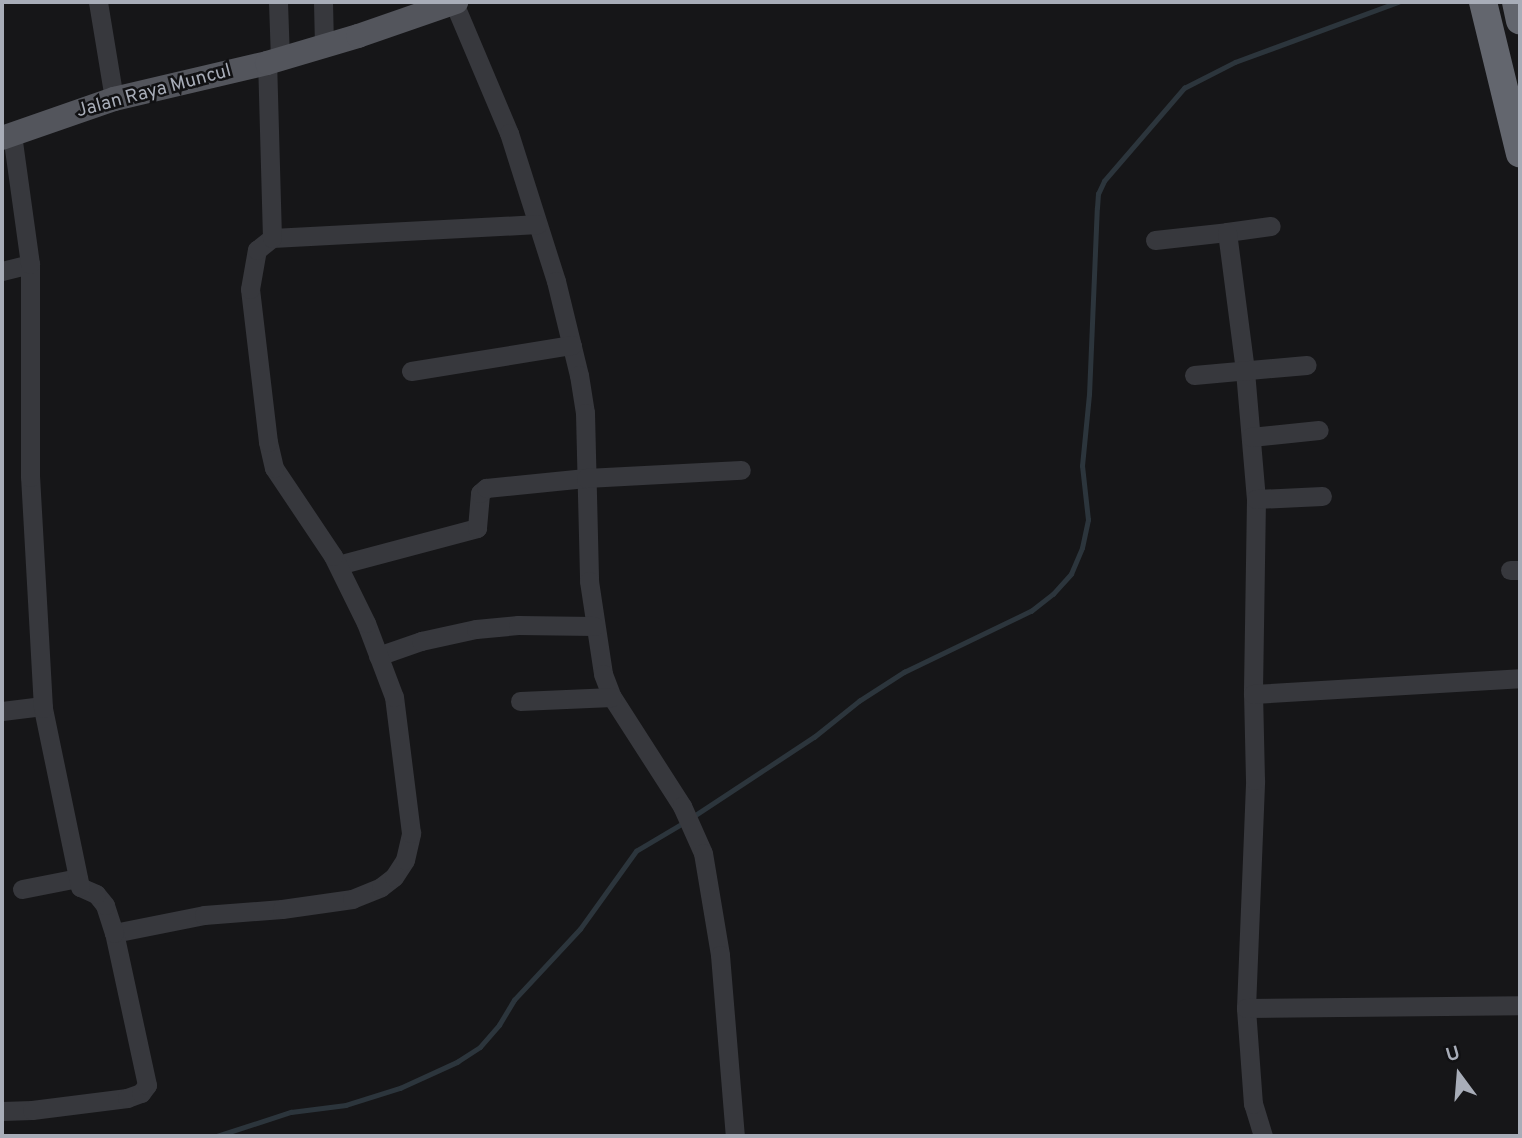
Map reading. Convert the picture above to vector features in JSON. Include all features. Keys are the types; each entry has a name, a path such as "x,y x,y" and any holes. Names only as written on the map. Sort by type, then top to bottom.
{"highway":[{"path":"1483,2 1520,154"},
{"path":"1516,2 1520,22"}],"main road":[{"name":"Jalan Raya Muncul","path":"7,137 114,99 324,47 455,2"}],"street":[{"path":"98,2 114,99"},
{"path":"272,238 274,61 278,2"},
{"path":"323,2 324,47"},
{"path":"455,2 509,133 572,345 585,413 589,582 603,674 612,697 682,806 703,853 720,955 735,1136"},
{"path":"2,1111 127,1098 145,1090 147,1075 105,905 96,894 80,887 53,770 43,706 30,477 30,264 7,137"},
{"path":"114,933 204,915 282,909 352,898 381,887 394,877 405,860 411,833 409,797 394,697 366,623 325,540 274,468 268,442 250,289 257,250 272,238 538,225"},
{"path":"1154,240 1271,226"},
{"path":"1227,232 1245,371 1256,499 1253,694 1255,780 1246,1008 1251,1090 1263,1136"},
{"path":"2,271 30,264"},
{"path":"411,371 572,345"},
{"path":"1194,374 1307,365"},
{"path":"1251,437 1319,430"},
{"path":"338,565 477,528 480,493 484,489 586,478 741,470"},
{"path":"1256,499 1322,496"},
{"path":"378,656 421,641 476,629 518,625 594,626"},
{"path":"1253,694 1520,678"},
{"path":"520,701 612,697"},
{"path":"2,711 43,706"},
{"path":"22,889 78,878"},
{"path":"1246,1008 1520,1005"}],"waterway":[{"path":"694,816 814,737 859,701 904,672 1031,611 1053,594 1071,574 1082,548 1088,520 1082,466 1089,395 1098,194 1104,181 1184,88 1235,62 1398,2"},
{"path":"217,1136 291,1112 346,1105 400,1088 457,1062 480,1047 499,1025 514,1000 580,929 636,851 683,823"}]}
